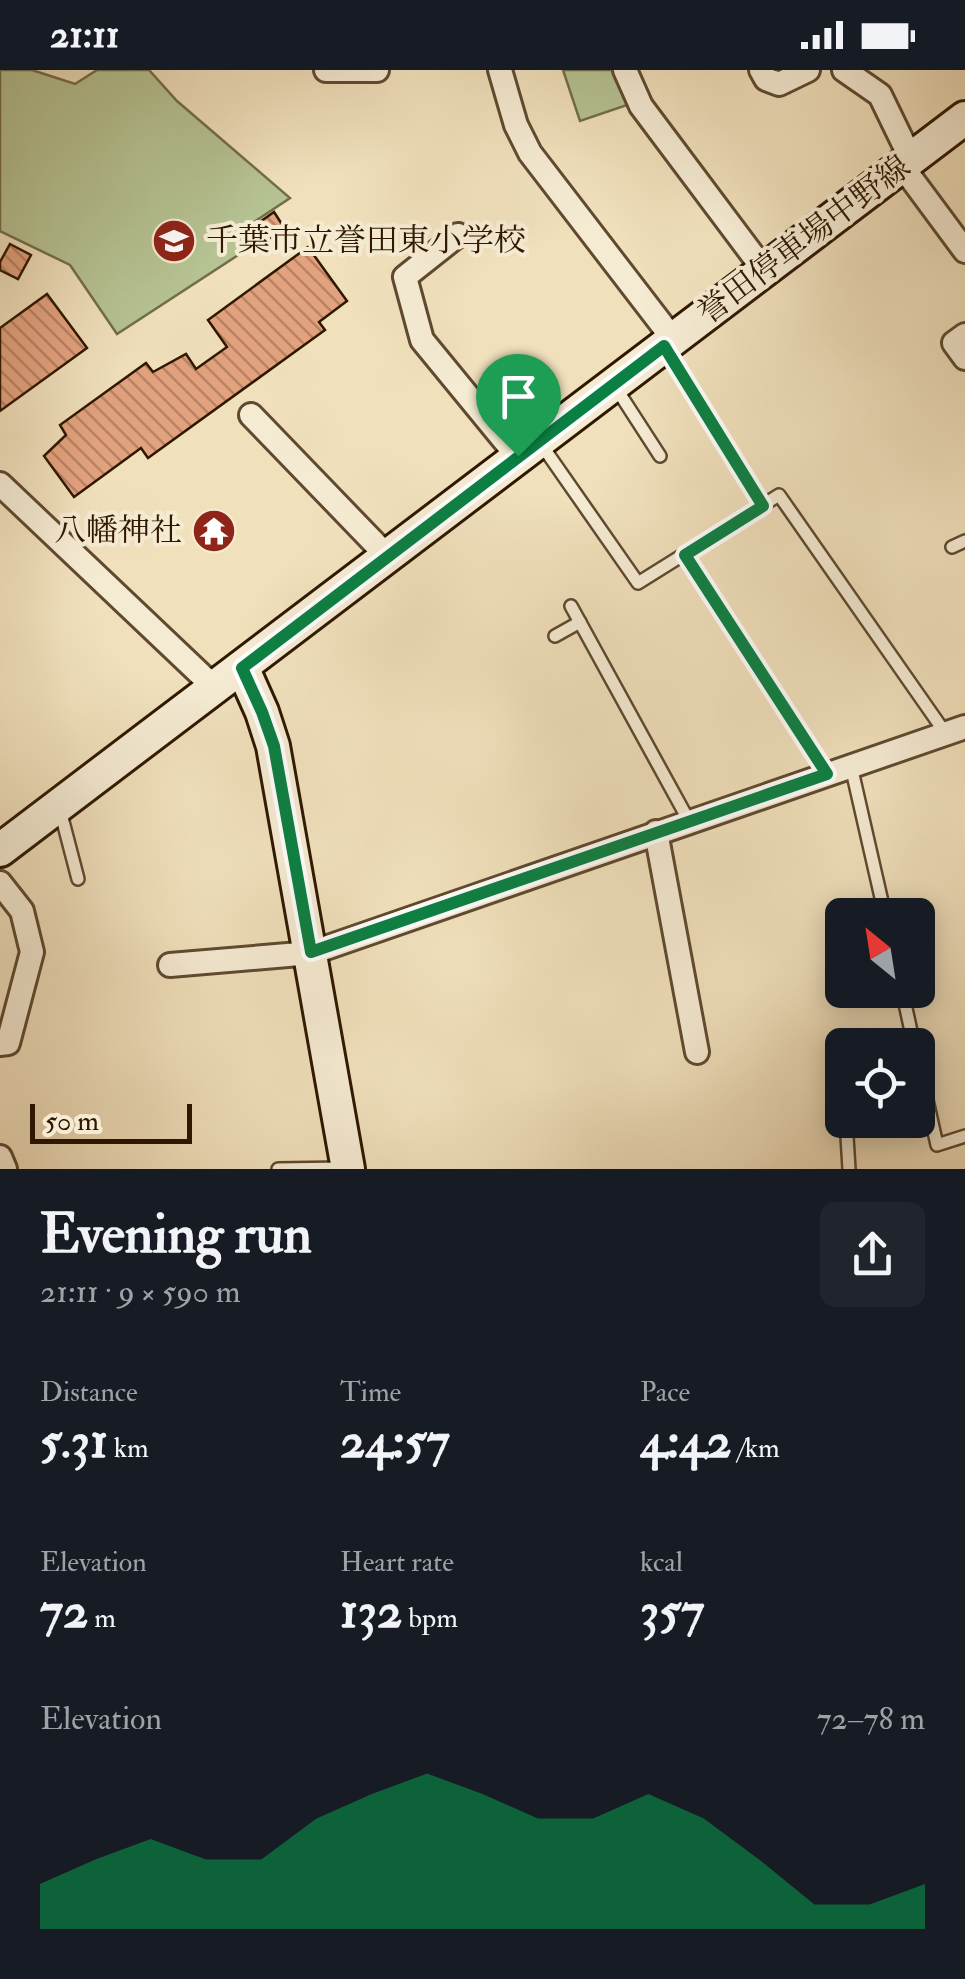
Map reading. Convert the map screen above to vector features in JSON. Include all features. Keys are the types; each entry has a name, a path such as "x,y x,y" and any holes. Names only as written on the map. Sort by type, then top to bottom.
{"main road":[{"name":"誉田停車場中野線","path":"0,850 965,118"},
{"path":"242,668 274,746 348,1168"}],"street":[{"path":"326,70 377,70"},
{"path":"500,70 516,124 530,152 669,343"},
{"path":"625,70 641,106 764,270"},
{"path":"762,70 766,79 779,84 808,70"},
{"path":"844,70 880,94 907,162 965,251"},
{"path":"458,235 405,277 422,340 528,449"},
{"path":"965,335 954,343 965,358"},
{"path":"252,416 387,556"},
{"path":"0,484 216,688"},
{"path":"170,964 311,952 959,732"},
{"path":"656,832 697,1052"},
{"path":"0,882 22,911 32,952 8,1043 0,1044"},
{"path":"0,1157 5,1169"}],"lane":[{"path":"669,343 763,506"},
{"path":"614,384 660,456"},
{"path":"528,449 638,583 779,495 959,732"},
{"path":"952,547 965,541"},
{"path":"685,555 827,774"},
{"path":"571,606 689,821"},
{"path":"555,636 580,622"},
{"path":"851,766 881,898"},
{"path":"59,804 78,878"},
{"path":"935,1138 936,1144 965,1136"},
{"path":"847,1138 849,1169"},
{"path":"278,1169 348,1168"}],"green space":[{"path":"0,70 32,70 75,84 97,70 149,70 177,101 290,198 239,232 249,248 117,334 70,265 0,231"},
{"path":"563,70 620,70 633,103 580,121"}],"building":[{"path":"274,212 285,229 258,247 247,231"},
{"path":"10,244 31,255 18,279 0,270"},
{"path":"308,247 347,301 319,322 325,330 148,458 141,448 74,497 44,456 66,435 60,425 146,363 153,372 186,354 196,369 227,347 208,320"},
{"path":"47,294 87,348 0,411 0,328"}],"place":[{"name":"千葉市立誉田東小学校","path":"174,241"},
{"name":"八幡神社","path":"214,531"}],"route":[{"path":"664,346 763,506 685,555 827,774 311,952 274,746 242,668 518,456 664,346"}]}
